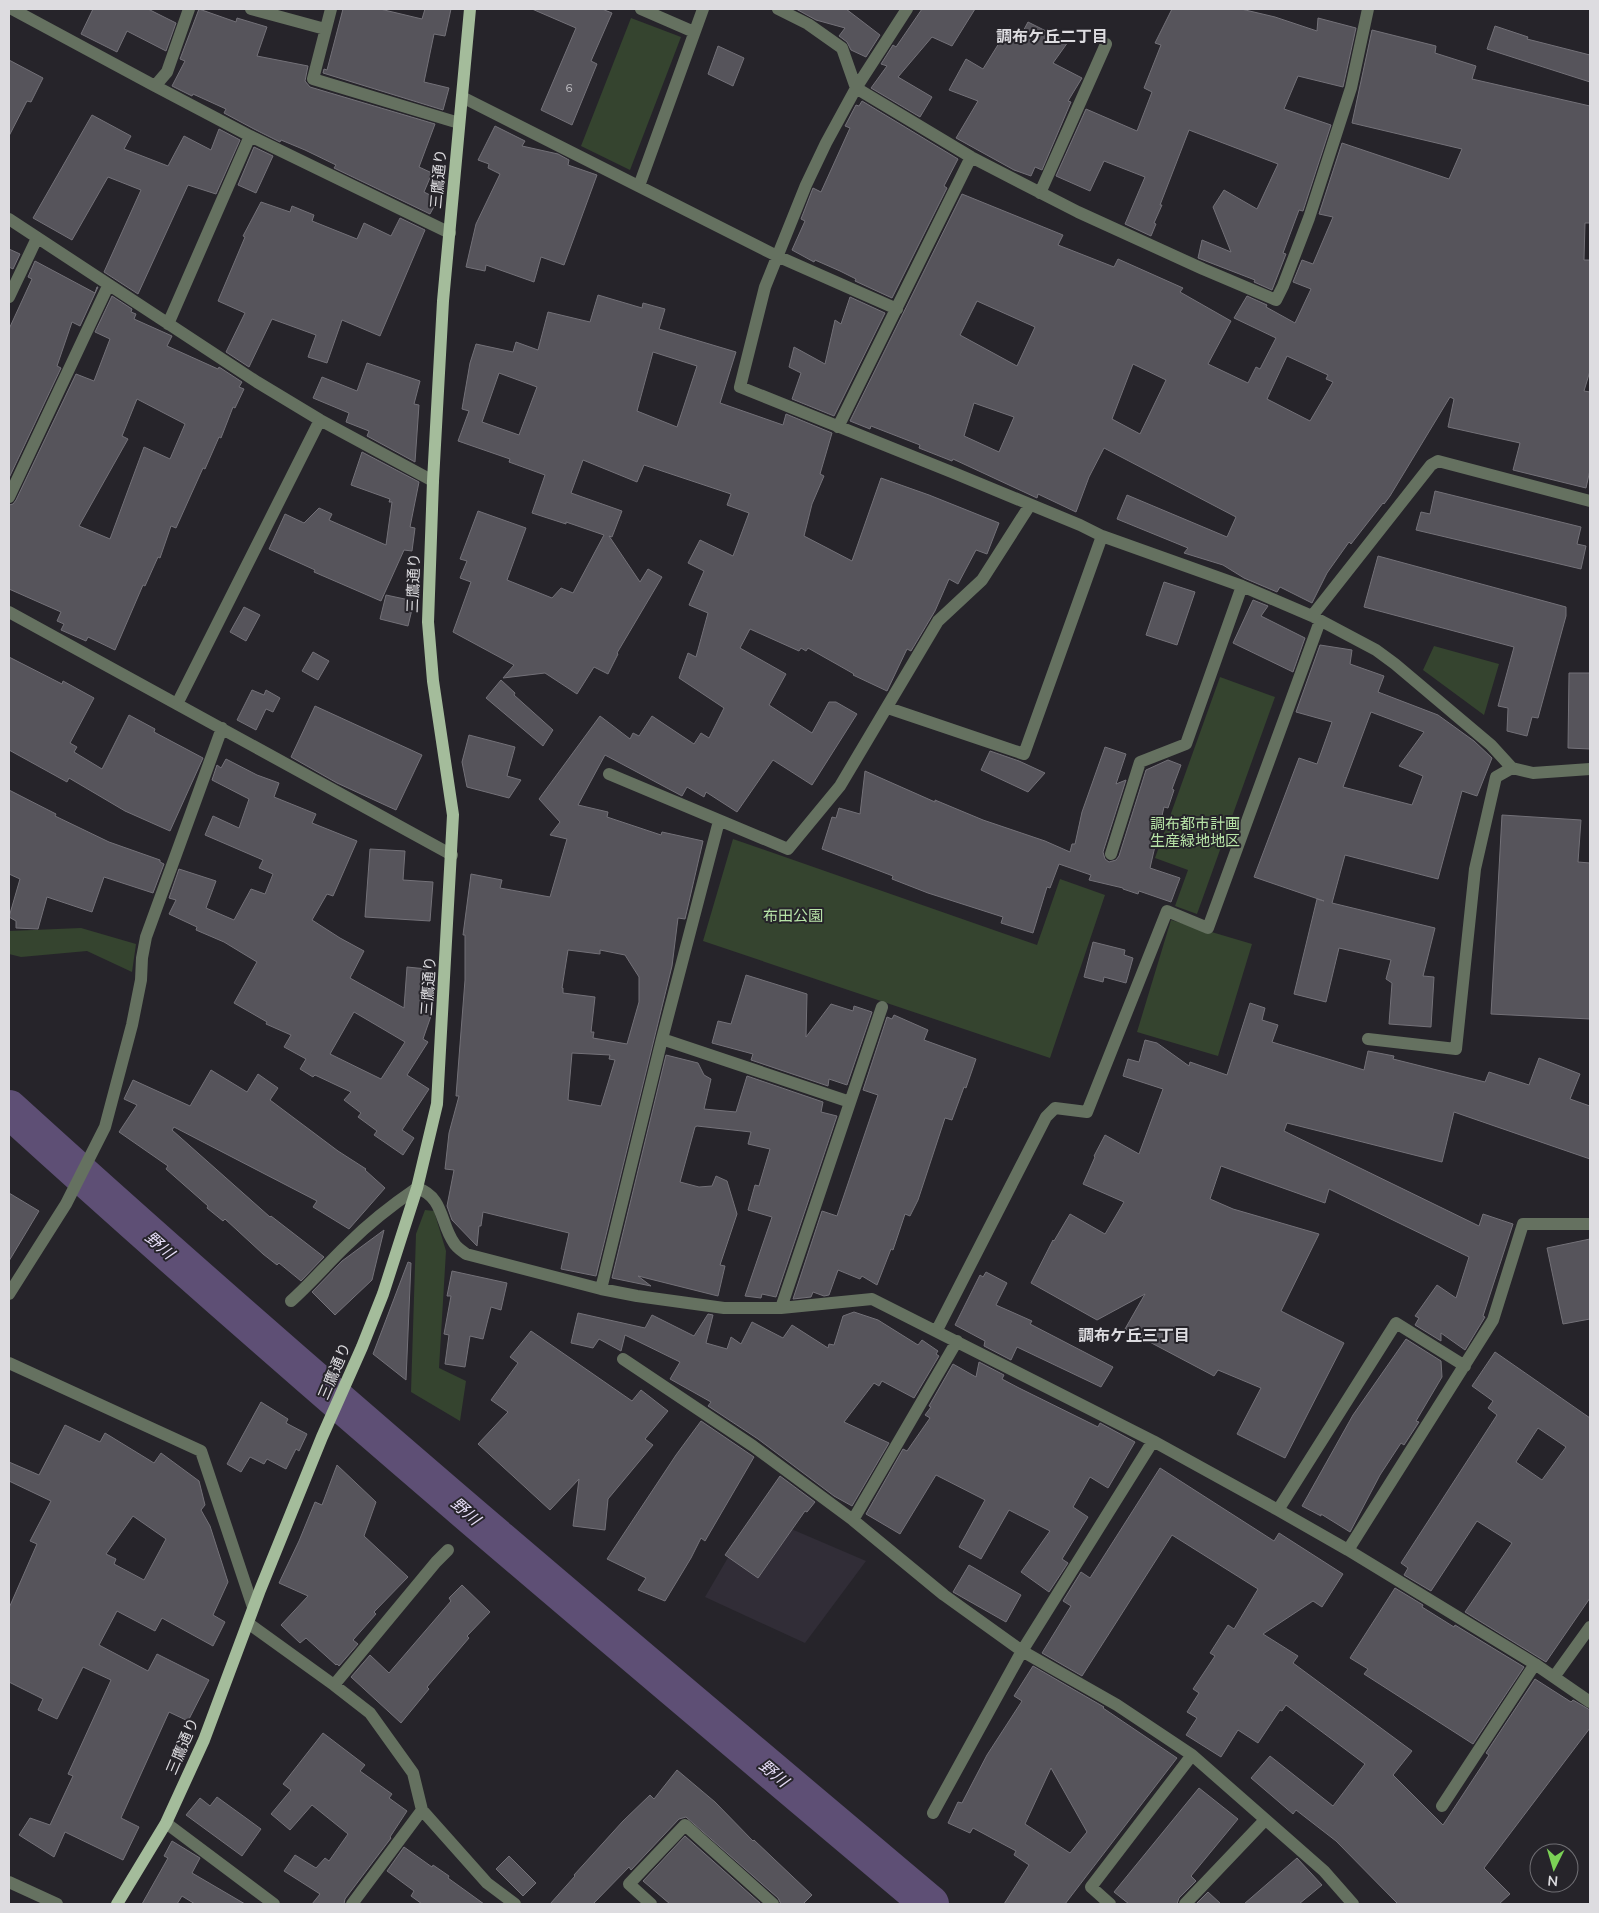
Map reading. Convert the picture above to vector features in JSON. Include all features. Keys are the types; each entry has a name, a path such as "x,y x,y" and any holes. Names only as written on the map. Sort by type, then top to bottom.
{"main road":[{"name":"三鷹通り","path":"117,1904 166,1823 204,1740 253,1607 383,1294 417,1188 437,1104 453,815 434,690 428,622 433,481 443,301 470,9"}],"street":[{"path":"12,9 250,136 450,233"},
{"path":"154,86 167,72 189,9"},
{"path":"251,9 325,29"},
{"path":"331,9 313,79 459,123"},
{"path":"641,9 694,32"},
{"path":"639,186 702,9"},
{"path":"778,9 808,24 842,48 856,88 971,157 1040,193 1158,249 1276,300 1309,218 1351,88 1368,9"},
{"path":"907,9 856,88 826,142 777,256 766,287 740,387 1102,536 1242,586 1316,619 1376,650 1395,664 1491,745 1512,768 1533,773 1590,769"},
{"path":"1040,193 1106,44"},
{"path":"462,98 777,256 897,309"},
{"path":"168,324 250,136"},
{"path":"838,427 971,157"},
{"path":"9,219 108,286 257,382 320,420 433,481"},
{"path":"9,298 37,238"},
{"path":"9,497 108,286"},
{"path":"177,704 320,420"},
{"path":"937,1330 1046,1117 1055,1108 1087,1112 1167,911 1208,928 1316,619 1431,465 1438,460 1590,501"},
{"path":"608,774 788,849 840,786 938,621 982,580 1030,505"},
{"path":"888,708 1024,754 1102,536"},
{"path":"1111,854 1140,762 1186,744 1242,586"},
{"path":"9,612 452,856"},
{"path":"9,1294 66,1204 105,1127 132,1025 141,980 142,958 146,937 222,728"},
{"path":"1368,1039 1456,1048 1475,869 1496,778 1512,768"},
{"path":"601,1290 662,1039 719,821"},
{"path":"781,1308 882,1007"},
{"path":"662,1039 850,1102"},
{"path":"291,1301 385,1210 417,1188 426,1191 434,1198 454,1244 466,1254 601,1290 724,1308 781,1308 836,1304 872,1298 1153,1441 1278,1510 1348,1550 1535,1664 1590,1702"},
{"path":"1348,1550 1493,1320 1523,1224 1590,1224"},
{"path":"1278,1510 1396,1323 1465,1366"},
{"path":"853,1520 957,1341"},
{"path":"623,1359 753,1446 853,1520 944,1595 1022,1651 1117,1705 1192,1755 1324,1871 1353,1904"},
{"path":"9,1363 201,1451 253,1607"},
{"path":"933,1813 1022,1651 1153,1441"},
{"path":"334,1685 448,1550"},
{"path":"248,1623 370,1713 413,1773 422,1810 487,1883 515,1904"},
{"path":"1554,1677 1590,1626"},
{"path":"1442,1806 1535,1664"},
{"path":"1110,1904 1091,1887 1192,1755"},
{"path":"352,1904 422,1810"},
{"path":"1184,1904 1265,1820"},
{"path":"166,1823 274,1904"},
{"path":"651,1904 629,1884 685,1825 773,1904"},
{"path":"9,1882 57,1904"}],"shaded area":[{"path":"754,1513 866,1561 805,1643 705,1597"}],"green space":[{"path":"631,18 681,37 630,170 581,146"},
{"path":"1434,646 1499,664 1484,715 1423,670"},
{"name":"調布都市計画 生産緑地地区","path":"1220,677 1275,697 1197,914 1175,906 1188,870 1155,858"},
{"name":"布田公園","path":"733,839 1037,945 1060,879 1105,895 1050,1058 703,941"},
{"path":"1171,920 1252,944 1218,1056 1137,1032"},
{"path":"81,928 136,944 132,972 87,951 21,957 9,954 9,931"},
{"path":"425,1210 434,1211 446,1251 439,1368 466,1381 460,1421 411,1392 416,1234"}],"building":[{"path":"93,9 148,9 176,23 166,51 127,31 117,52 81,34"},
{"path":"199,9 236,22 237,18 267,27 257,56 308,66 305,81 310,87 435,124 419,167 432,173 424,192 438,199 430,214 334,168 336,165 305,150 281,140 280,142 254,129 224,113 226,109 172,86 185,61 180,59"},
{"path":"343,9 380,9 422,19 425,9 451,9 445,36 434,34 424,82 449,88 443,110 323,73 324,69 327,70"},
{"path":"532,9 602,9 612,13 591,61 597,64 572,125 541,110 576,28"},
{"path":"796,9 846,9 880,35 866,57 851,50 847,42 839,36 845,28 816,20"},
{"path":"922,9 975,9 952,46 932,37 898,77 932,97 920,117 871,88 887,66 881,64 893,45 896,47"},
{"path":"1172,9 1241,9 1275,17 1317,31 1318,18 1356,28 1343,87 1298,76 1284,109 1331,125 1303,211 1299,210 1283,253 1286,254 1272,290 1254,282 1255,280 1198,258 1202,240 1231,252 1213,207 1224,190 1257,209 1278,164 1189,130 1160,205 1162,205 1154,223 1156,224 1151,236 1125,224 1145,177 1104,161 1090,191 1056,176 1086,109 1137,131 1152,92 1144,88 1161,45 1155,43"},
{"path":"1028,22 1068,42 1053,63 1082,78 1068,101 1071,102 1042,170 1035,167 1031,176 1014,170 956,138 978,101 949,90 966,59 983,69 1009,27 1021,35"},
{"path":"1495,26 1528,37 1527,39 1590,55 1590,82 1487,49"},
{"path":"1372,30 1436,46 1435,53 1476,66 1472,79 1590,106 1590,223 1585,223 1584,260 1590,260 1590,371 1584,391 1590,392 1590,470 1586,488 1513,470 1520,443 1448,427 1454,399 1450,397 1390,496 1351,544 1349,542 1327,573 1312,603 1280,587 1277,592 1244,578 1223,565 1184,553 1188,548 1117,519 1127,495 1227,537 1236,517 1104,448 1089,477 1076,512 1038,494 1037,498 953,459 952,461 919,448 920,445 871,426 870,429 850,421 962,194 1063,235 1058,245 1114,267 1118,259 1183,288 1180,292 1231,321 1208,364 1248,383 1256,367 1260,369 1276,338 1234,318 1247,296 1267,305 1266,307 1295,323 1311,289 1293,282 1302,260 1313,264 1333,217 1319,214 1342,143 1449,179 1462,149 1352,123","holes":["977,301 1035,327 1017,366 960,335","1287,356 1328,375 1326,379 1333,382 1310,421 1267,399","1133,364 1166,380 1140,434 1112,419","974,403 1014,417 999,452 964,436"]},
{"path":"718,46 744,58 733,86 708,74"},
{"path":"9,60 43,78 31,102 27,101 9,136"},
{"path":"862,101 958,159 944,186 947,188 892,298 855,281 856,279 840,271 815,260 814,262 792,250 805,221 801,219 813,188 821,192 850,128 845,126 856,105 859,106"},
{"path":"92,115 131,136 124,149 168,166 184,136 211,150 219,129 240,140 216,194 188,185 138,294 104,272 141,190 108,177 72,240 33,218"},
{"path":"495,126 525,141 522,146 558,154 569,160 568,165 597,175 564,265 541,257 534,282 486,265 485,271 466,267 476,224 500,174 488,168 489,164 478,160"},
{"path":"254,147 273,156 256,193 238,185"},
{"path":"261,202 290,212 292,206 314,215 312,221 357,239 364,223 391,236 400,218 425,230 380,336 342,320 327,363 308,357 316,335 272,319 249,367 226,352 245,313 218,301 245,237 243,236"},
{"path":"9,249 20,254 13,269 9,267"},
{"path":"35,261 95,293 98,287 80,326 72,322 57,366 61,368 9,478 9,329 32,279 28,277"},
{"path":"598,295 642,308 643,303 665,309 659,329 736,352 720,403 783,425 786,414 832,433 820,474 824,476 812,504 804,536 852,561 881,478 999,523 987,554 976,550 958,584 949,579 935,611 911,651 907,649 887,691 853,675 808,648 806,651 801,648 799,651 750,629 740,648 786,674 769,705 812,733 829,702 836,702 857,714 812,785 773,760 737,812 706,792 704,797 687,787 682,796 605,755 578,805 608,812 607,817 661,835 662,832 703,841 685,919 678,918 672,966 596,1276 561,1269 569,1233 483,1212 481,1226 479,1226 477,1246 452,1220 447,1206 454,1170 445,1169 449,1133 459,1096 456,1096 465,980 465,935 463,935 471,874 502,880 500,888 550,897 567,839 550,835 560,822 539,799 600,716 630,739 633,733 639,736 652,716 694,744 701,733 709,738 724,708 679,678 688,653 696,657 708,613 689,605 704,571 688,563 700,540 733,556 749,513 727,505 731,494 644,465 637,482 583,460 571,493 622,511 612,537 609,536 640,582 648,569 662,577 617,653 608,674 594,667 577,694 545,673 503,678 514,665 453,632 471,582 460,578 467,561 460,559 478,511 526,528 507,580 552,598 561,588 573,593 604,535 532,513 545,475 509,462 510,459 458,441 469,411 462,409 470,363 476,344 513,352 516,342 538,350 548,312 590,322","holes":["653,352 697,366 677,427 637,411","499,373 537,387 519,435 482,422","568,950 600,954 600,950 625,955 639,977 639,1002 627,1044 593,1038 594,1032 591,1032 595,997 563,993 562,988","572,1053 610,1055 609,1059 615,1060 601,1106 568,1100"]},
{"path":"112,296 132,309 131,312 136,314 134,319 172,336 167,346 218,369 219,367 242,382 239,387 244,389 235,408 233,407 221,438 219,437 205,469 203,468 176,528 171,526 160,558 158,557 145,586 143,585 115,650 88,637 86,641 61,630 64,624 57,621 61,612 9,589 9,505 13,504 16,500 76,374 94,381 110,339 95,332","holes":["137,399 185,424 170,459 144,447 110,539 79,526 128,439 122,436"]},
{"path":"850,297 885,313 834,416 792,399 801,373 789,367 794,347 825,364 835,320 841,324"},
{"path":"367,363 420,381 414,404 419,405 415,462 367,436 369,431 346,422 349,413 313,398 322,377 357,391"},
{"path":"362,452 419,482 410,527 415,528 412,551 404,550 381,601 314,572 315,570 269,549 285,514 304,523 319,508 332,514 329,520 386,545 392,502 389,502 390,499 351,485"},
{"path":"1435,491 1581,527 1577,544 1586,546 1581,569 1416,530 1421,512 1430,514"},
{"path":"1378,556 1566,607 1566,616 1538,718 1532,717 1527,736 1507,731 1508,708 1498,706 1514,647 1364,607"},
{"path":"1164,582 1195,592 1177,645 1146,635"},
{"path":"386,595 414,601 408,626 380,619"},
{"path":"1253,600 1268,606 1261,616 1305,638 1293,672 1233,643"},
{"path":"244,607 260,615 246,641 230,632"},
{"path":"1320,645 1352,650 1350,664 1384,676 1378,692 1438,715 1474,741 1492,758 1477,796 1462,791 1438,879 1345,855 1332,903 1435,928 1423,976 1434,977 1431,1027 1389,1024 1392,983 1386,979 1391,960 1339,948 1326,1002 1294,994 1317,899 1324,901 1254,877 1299,758 1317,764 1332,722 1296,712","holes":["1371,712 1424,732 1399,766 1423,776 1412,805 1343,787"]},
{"path":"313,652 329,661 318,680 302,671"},
{"path":"9,657 62,684 63,681 94,698 70,743 77,747 74,752 102,769 129,715 155,729 154,732 203,758 170,831 125,811 69,778 67,782 9,750"},
{"path":"1569,673 1590,673 1590,749 1568,748"},
{"path":"501,680 515,693 514,695 553,730 543,746 486,698"},
{"path":"252,690 264,695 266,690 280,698 273,712 266,709 256,730 237,720"},
{"path":"315,706 422,755 396,810 337,783 291,757"},
{"path":"469,735 515,747 507,776 521,780 509,798 467,787 462,762"},
{"path":"1105,747 1126,754 1116,784 1126,780 1103,852 1105,859 1109,862 1116,860 1119,856 1146,770 1168,760 1181,765 1172,789 1174,790 1168,808 1164,807 1150,868 1180,878 1171,902 1139,891 1138,894 1123,888 1089,880 1091,875 1059,864 1050,888 1047,887 1033,933 1001,923 1003,917 928,893 892,879 893,876 822,849 832,817 836,818 839,808 860,814 865,771 935,802 935,800 1070,852 1072,844 1075,844 1082,812"},
{"path":"990,751 1045,773 1028,792 981,770"},
{"path":"226,759 257,775 279,783 274,797 316,814 312,823 357,841 333,896 327,894 312,920 364,951 350,978 404,1008 407,967 427,969 424,1010 432,1013 423,1039 428,1042 407,1075 429,1089 402,1130 414,1138 403,1155 374,1135 377,1131 358,1117 361,1113 344,1100 351,1092 315,1075 313,1077 300,1069 306,1059 284,1047 291,1035 266,1024 267,1022 234,1003 257,962 224,942 196,930 197,927 169,914 176,900 169,898 179,869 216,881 206,908 234,920 251,889 265,894 273,874 259,868 263,860 205,835 213,816 239,828 249,799 212,780 217,765 221,768","holes":["354,1012 405,1042 381,1079 330,1054"]},
{"path":"9,790 56,814 55,816 109,842 160,860 164,864 153,893 104,877 92,912 47,897 38,929 16,928 16,921 9,917 20,879 9,874"},
{"path":"1502,815 1581,820 1578,862 1590,863 1590,1019 1491,1014"},
{"path":"370,849 405,851 403,880 433,882 430,921 365,917"},
{"path":"1093,942 1125,950 1124,955 1133,958 1126,983 1104,977 1103,982 1084,977"},
{"path":"746,975 807,994 806,1037 831,1004 853,1011 854,1006 872,1012 847,1085 829,1079 828,1086 751,1060 753,1054 712,1043 718,1021 731,1024"},
{"path":"1250,1003 1265,1008 1262,1020 1278,1025 1272,1042 1364,1070 1368,1051 1394,1056 1393,1059 1485,1082 1489,1072 1529,1085 1539,1058 1580,1074 1570,1099 1590,1106 1590,1159 1454,1112 1442,1162 1287,1123 1284,1131 1479,1226 1483,1214 1513,1224 1483,1316 1485,1317 1465,1350 1441,1333 1441,1341 1415,1325 1419,1318 1415,1316 1437,1285 1456,1298 1469,1257 1329,1189 1325,1203 1221,1166 1210,1199 1233,1209 1319,1234 1281,1311 1344,1343 1285,1458 1237,1434 1261,1388 1218,1370 1214,1376 1125,1329 1145,1294 1097,1320 1031,1283 1053,1240 1070,1214 1105,1234 1124,1202 1083,1184 1105,1135 1139,1154 1163,1089 1123,1076 1128,1059 1139,1062 1145,1040 1157,1043 1189,1066 1190,1062 1227,1075"},
{"path":"894,1015 928,1030 924,1040 976,1059 966,1088 964,1087 952,1120 945,1118 918,1200 910,1216 905,1214 893,1250 891,1249 877,1285 862,1276 860,1279 838,1270 829,1295 824,1296 813,1292 811,1297 793,1299 822,1211 837,1216 878,1095 863,1090 887,1017 892,1019"},
{"path":"666,1055 698,1063 704,1075 711,1079 704,1109 736,1112 747,1076 823,1102 821,1112 837,1116 776,1297 762,1294 761,1298 745,1296 772,1217 748,1210 755,1185 759,1186 770,1149 748,1144 751,1132 695,1127 680,1182 699,1187 712,1186 716,1176 727,1181 737,1214 720,1265 725,1266 718,1296 638,1276 651,1286 612,1278"},
{"path":"211,1070 247,1092 258,1074 278,1088 270,1100 338,1151 366,1169 385,1188 349,1229 313,1207 317,1201 174,1127 172,1130 270,1217 324,1257 301,1281 279,1263 277,1265 263,1254 225,1219 223,1221 207,1208 208,1206 166,1169 168,1166 119,1132 137,1105 124,1099 133,1080 190,1106"},
{"path":"9,1193 39,1211 9,1261"},
{"path":"384,1230 372,1280 335,1315 312,1292 342,1261"},
{"path":"1590,1239 1590,1319 1563,1324 1547,1248"},
{"path":"408,1262 411,1263 406,1380 373,1354"},
{"path":"452,1271 507,1283 501,1310 491,1307 483,1339 470,1336 465,1367 445,1364 449,1335 444,1334 451,1296 447,1296"},
{"path":"986,1272 1007,1283 996,1305 1032,1321 1030,1324 1113,1367 1101,1387 1017,1347 1011,1360 984,1346 985,1341 955,1325 980,1275 983,1277"},
{"path":"854,1312 878,1320 918,1345 922,1340 938,1351 936,1354 939,1356 914,1398 882,1381 879,1386 874,1383 844,1422 889,1443 852,1506 834,1496 758,1439 708,1406 711,1402 670,1379 680,1362 625,1335 621,1351 599,1339 593,1348 571,1343 578,1313 645,1328 652,1315 694,1336 708,1314 713,1315 706,1343 727,1349 731,1337 741,1344 752,1322 783,1338 792,1325 828,1348 829,1344 834,1345 843,1316"},
{"path":"531,1331 632,1401 641,1390 668,1411 645,1439 653,1445 608,1499 605,1530 573,1526 579,1479 550,1510 478,1444 508,1412 491,1400 518,1363 510,1357"},
{"path":"1406,1339 1441,1361 1442,1377 1416,1421 1419,1422 1404,1445 1401,1443 1380,1475 1350,1532 1321,1514 1321,1516 1302,1506 1353,1415"},
{"path":"1495,1352 1590,1418 1590,1598 1546,1662 1465,1612 1512,1543 1477,1521 1431,1591 1404,1575 1408,1568 1401,1563 1497,1415 1488,1408 1493,1401 1472,1386","holes":["1538,1428 1566,1447 1542,1480 1516,1462"]},
{"path":"979,1362 1004,1375 1002,1379 1019,1388 1098,1427 1100,1423 1135,1442 1108,1488 1090,1477 1073,1507 1088,1517 1062,1559 1068,1563 1049,1592 1021,1572 1050,1531 1009,1510 981,1559 959,1547 985,1500 936,1475 900,1534 866,1514 903,1449 907,1451 930,1418 925,1415 953,1364 976,1377"},
{"path":"261,1402 288,1419 286,1423 307,1434 299,1451 296,1449 286,1469 267,1459 264,1464 250,1457 241,1472 227,1464"},
{"path":"701,1421 754,1457 705,1541 701,1538 665,1601 638,1590 646,1578 607,1559 676,1455"},
{"path":"65,1425 100,1442 105,1433 154,1463 161,1453 199,1481 205,1505 201,1510 210,1526 228,1582 213,1615 225,1622 213,1646 162,1618 155,1631 117,1611 99,1645 148,1671 157,1654 209,1680 188,1721 169,1712 121,1818 139,1827 123,1860 65,1832 54,1857 19,1835 30,1818 50,1825 73,1776 68,1774 111,1680 83,1667 57,1719 38,1710 43,1699 9,1682 9,1608 37,1544 30,1541 51,1501 9,1481 9,1462 39,1475","holes":["133,1516 166,1539 144,1580 114,1564 116,1559 106,1554"]},
{"path":"337,1465 376,1502 364,1536 408,1577 374,1612 376,1614 353,1640 358,1644 339,1666 306,1638 300,1643 281,1625 308,1596 279,1583 315,1502 322,1505"},
{"path":"1160,1468 1274,1541 1279,1533 1343,1574 1322,1607 1313,1601 1263,1634 1298,1656 1293,1663 1412,1751 1393,1775 1443,1825 1489,1755 1486,1753 1535,1679 1571,1702 1573,1700 1590,1710 1590,1728 1484,1868 1510,1894 1499,1904 1398,1904 1336,1841 1296,1810 1293,1814 1251,1778 1270,1756 1333,1806 1365,1764 1286,1705 1282,1711 1280,1710 1258,1743 1238,1730 1221,1757 1186,1735 1197,1718 1187,1712 1199,1693 1193,1689 1215,1656 1210,1653 1228,1625 1234,1629 1258,1589 1172,1535 1082,1676 1042,1653 1071,1606 1063,1601 1081,1572 1090,1578"},
{"path":"780,1476 815,1502 807,1512 805,1511 758,1578 725,1555"},
{"path":"969,1565 1021,1595 1006,1622 953,1592"},
{"path":"462,1585 490,1612 467,1636 469,1638 427,1687 429,1689 401,1723 351,1677 370,1655 389,1673 451,1601 449,1598"},
{"path":"1395,1588 1454,1627 1455,1625 1524,1667 1473,1744 1364,1674 1368,1669 1350,1658"},
{"path":"1033,1666 1104,1707 1177,1758 1065,1904 1004,1904 1029,1865 1014,1855 1016,1851 973,1828 970,1833 948,1823 958,1802 962,1803 987,1755 1022,1701 1014,1696","holes":["1051,1768 1087,1832 1070,1853 1025,1824"]},
{"path":"323,1733 365,1765 360,1771 392,1794 389,1798 407,1811 391,1838 345,1899 344,1904 312,1904 320,1894 284,1871 295,1855 316,1868 325,1858 329,1861 348,1834 312,1805 290,1830 271,1814 291,1790 283,1784"},
{"path":"677,1770 715,1802 753,1841 812,1895 803,1904 781,1904 778,1898 686,1817 679,1819 631,1870 629,1867 593,1904 550,1904 623,1821 650,1795 654,1799"},
{"path":"1199,1788 1238,1819 1191,1876 1196,1881 1179,1898 1177,1904 1129,1904 1114,1892"},
{"path":"217,1797 261,1829 242,1856 186,1815 200,1798 210,1806"},
{"path":"685,1836 761,1904 670,1904 643,1881"},
{"path":"172,1841 200,1858 192,1873 245,1904 195,1904 182,1896 177,1904 142,1904 168,1858 164,1856"},
{"path":"404,1847 432,1867 433,1865 449,1876 448,1878 484,1904 422,1904 411,1896 414,1891 387,1871"},
{"path":"509,1856 536,1883 523,1896 496,1869"},
{"path":"1297,1858 1322,1885 1299,1904 1244,1904"},
{"path":"1208,1892 1221,1904 1196,1904"}],"waterway":[{"name":"野川","path":"9,1109 351,1412 581,1610 930,1904"}],"district":[{"name":"調布ケ丘二丁目","path":"1052,36"},
{"name":"調布ケ丘三丁目","path":"1134,1335"}]}
